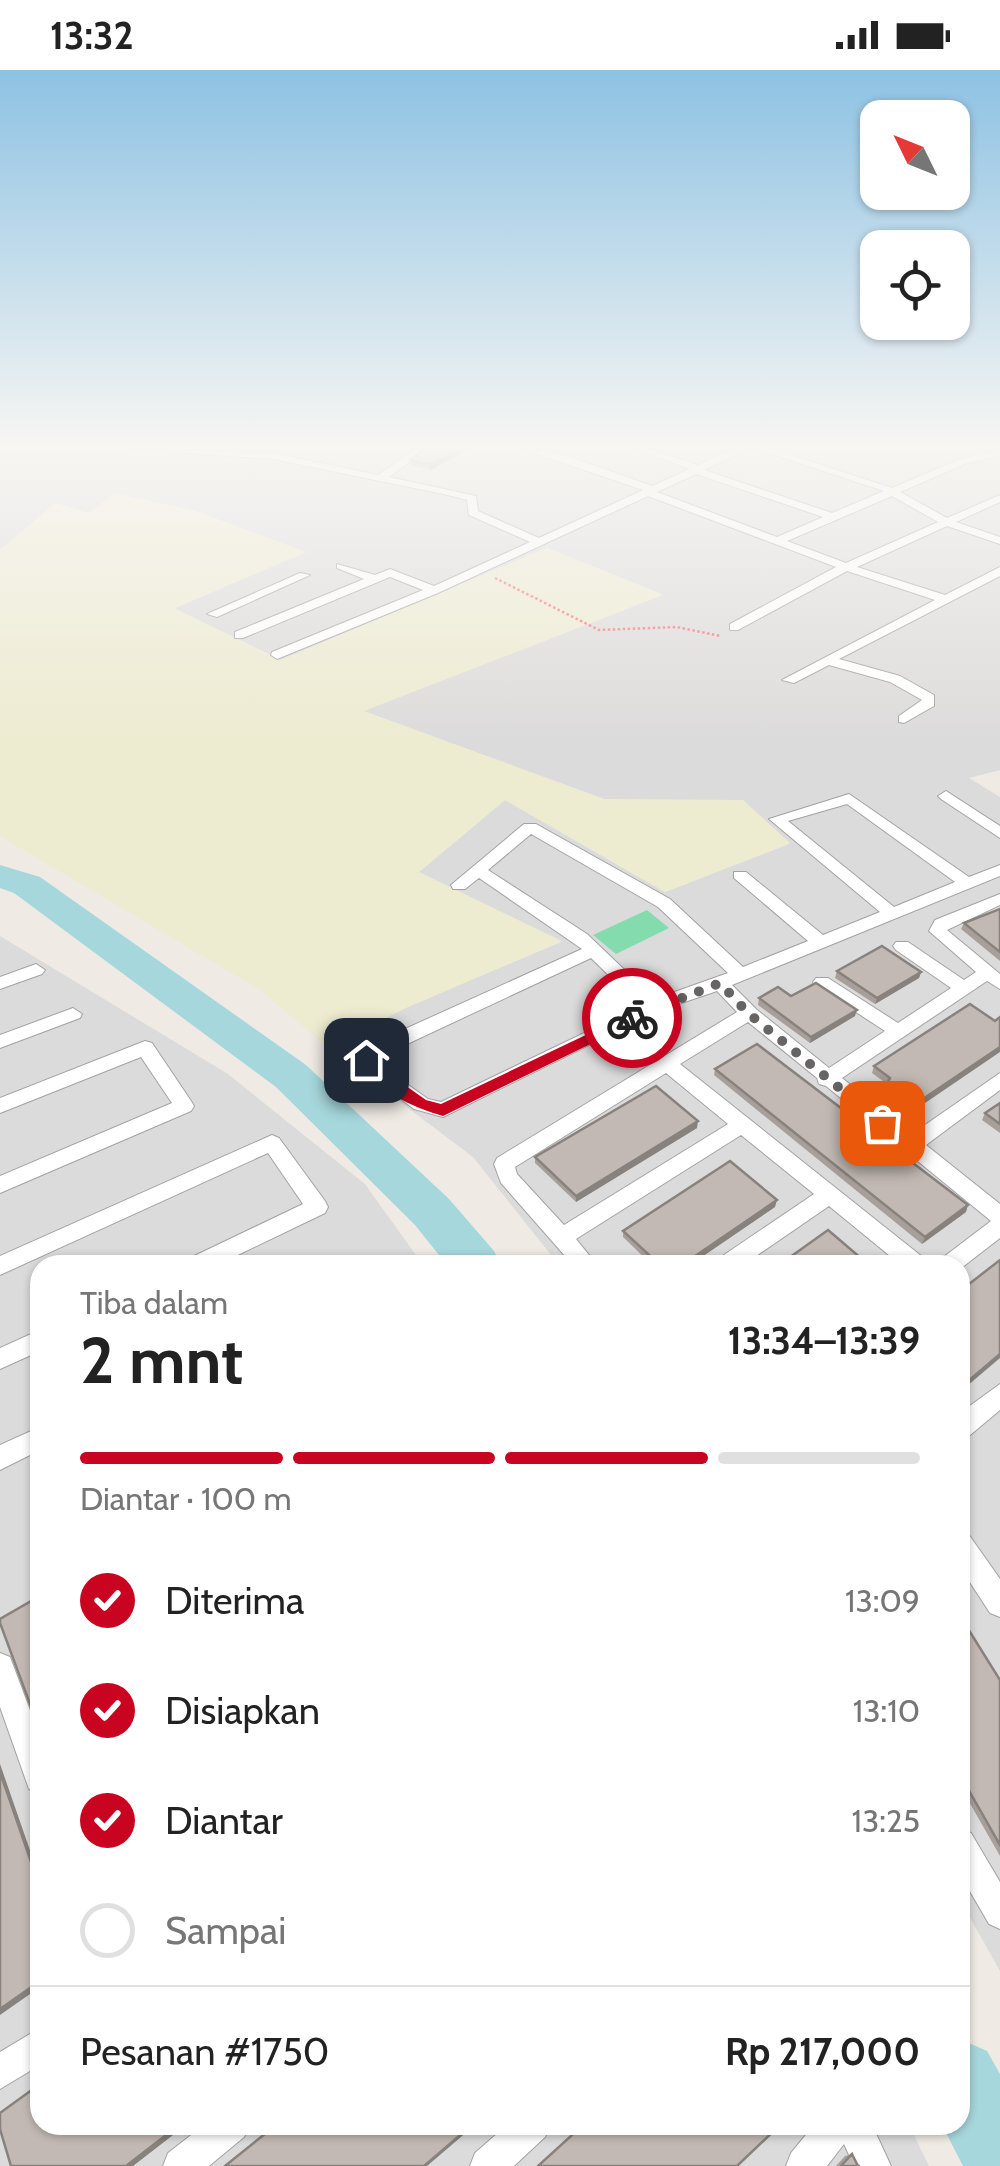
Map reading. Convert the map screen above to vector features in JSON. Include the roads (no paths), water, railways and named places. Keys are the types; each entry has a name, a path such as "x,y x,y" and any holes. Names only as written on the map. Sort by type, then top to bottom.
{"street":[{"path":"277,655 529,547"},
{"path":"793,547 945,599"},
{"path":"734,627 891,547"},
{"path":"341,566 374,579"},
{"path":"789,680 1000,571"},
{"path":"213,614 311,586 374,579 390,573 434,590"},
{"path":"239,636 311,586"},
{"path":"826,660 895,680 929,698 929,703 904,719"},
{"path":"946,796 1000,832"},
{"path":"891,912 777,819 849,799 967,883"},
{"path":"459,885 530,826 664,903 739,974"},
{"path":"478,870 594,950 652,1007"},
{"path":"594,950 381,1048 366,1060 370,1068 427,1108 443,1110 652,1007 1000,870"},
{"path":"740,875 819,941"},
{"path":"994,978 938,930 940,924 1000,899"},
{"path":"902,946 964,988"},
{"path":"0,963 18,976"},
{"path":"826,1079 964,988 994,978"},
{"path":"822,982 896,1030"},
{"path":"720,983 748,1013 826,1079 1000,1216"},
{"path":"578,1255 508,1177 504,1164 748,1013"},
{"path":"0,1042 74,1014"},
{"path":"0,1106 145,1048 184,1106 0,1185"},
{"path":"666,1064 744,1122 906,1255"},
{"path":"911,1144 1000,1080"},
{"path":"562,1236 744,1122"},
{"path":"0,1266 272,1144 317,1207 217,1255"},
{"path":"741,1255 831,1194"},
{"path":"963,1255 1000,1226"},
{"path":"0,1359 30,1345"},
{"path":"970,1420 1000,1395"},
{"path":"0,1458 30,1443"},
{"path":"970,1559 1000,1603"},
{"path":"0,1668 30,1750"},
{"path":"970,1861 1000,1913"},
{"path":"0,2072 30,2051"},
{"path":"181,2166 220,2135"},
{"path":"488,2166 522,2135"},
{"path":"804,2166 829,2135"},
{"path":"858,2135 873,2166"}],"waterway":[{"path":"0,876 27,885 291,1076 432,1212 468,1255"},
{"path":"970,2097 1000,2155"}]}
